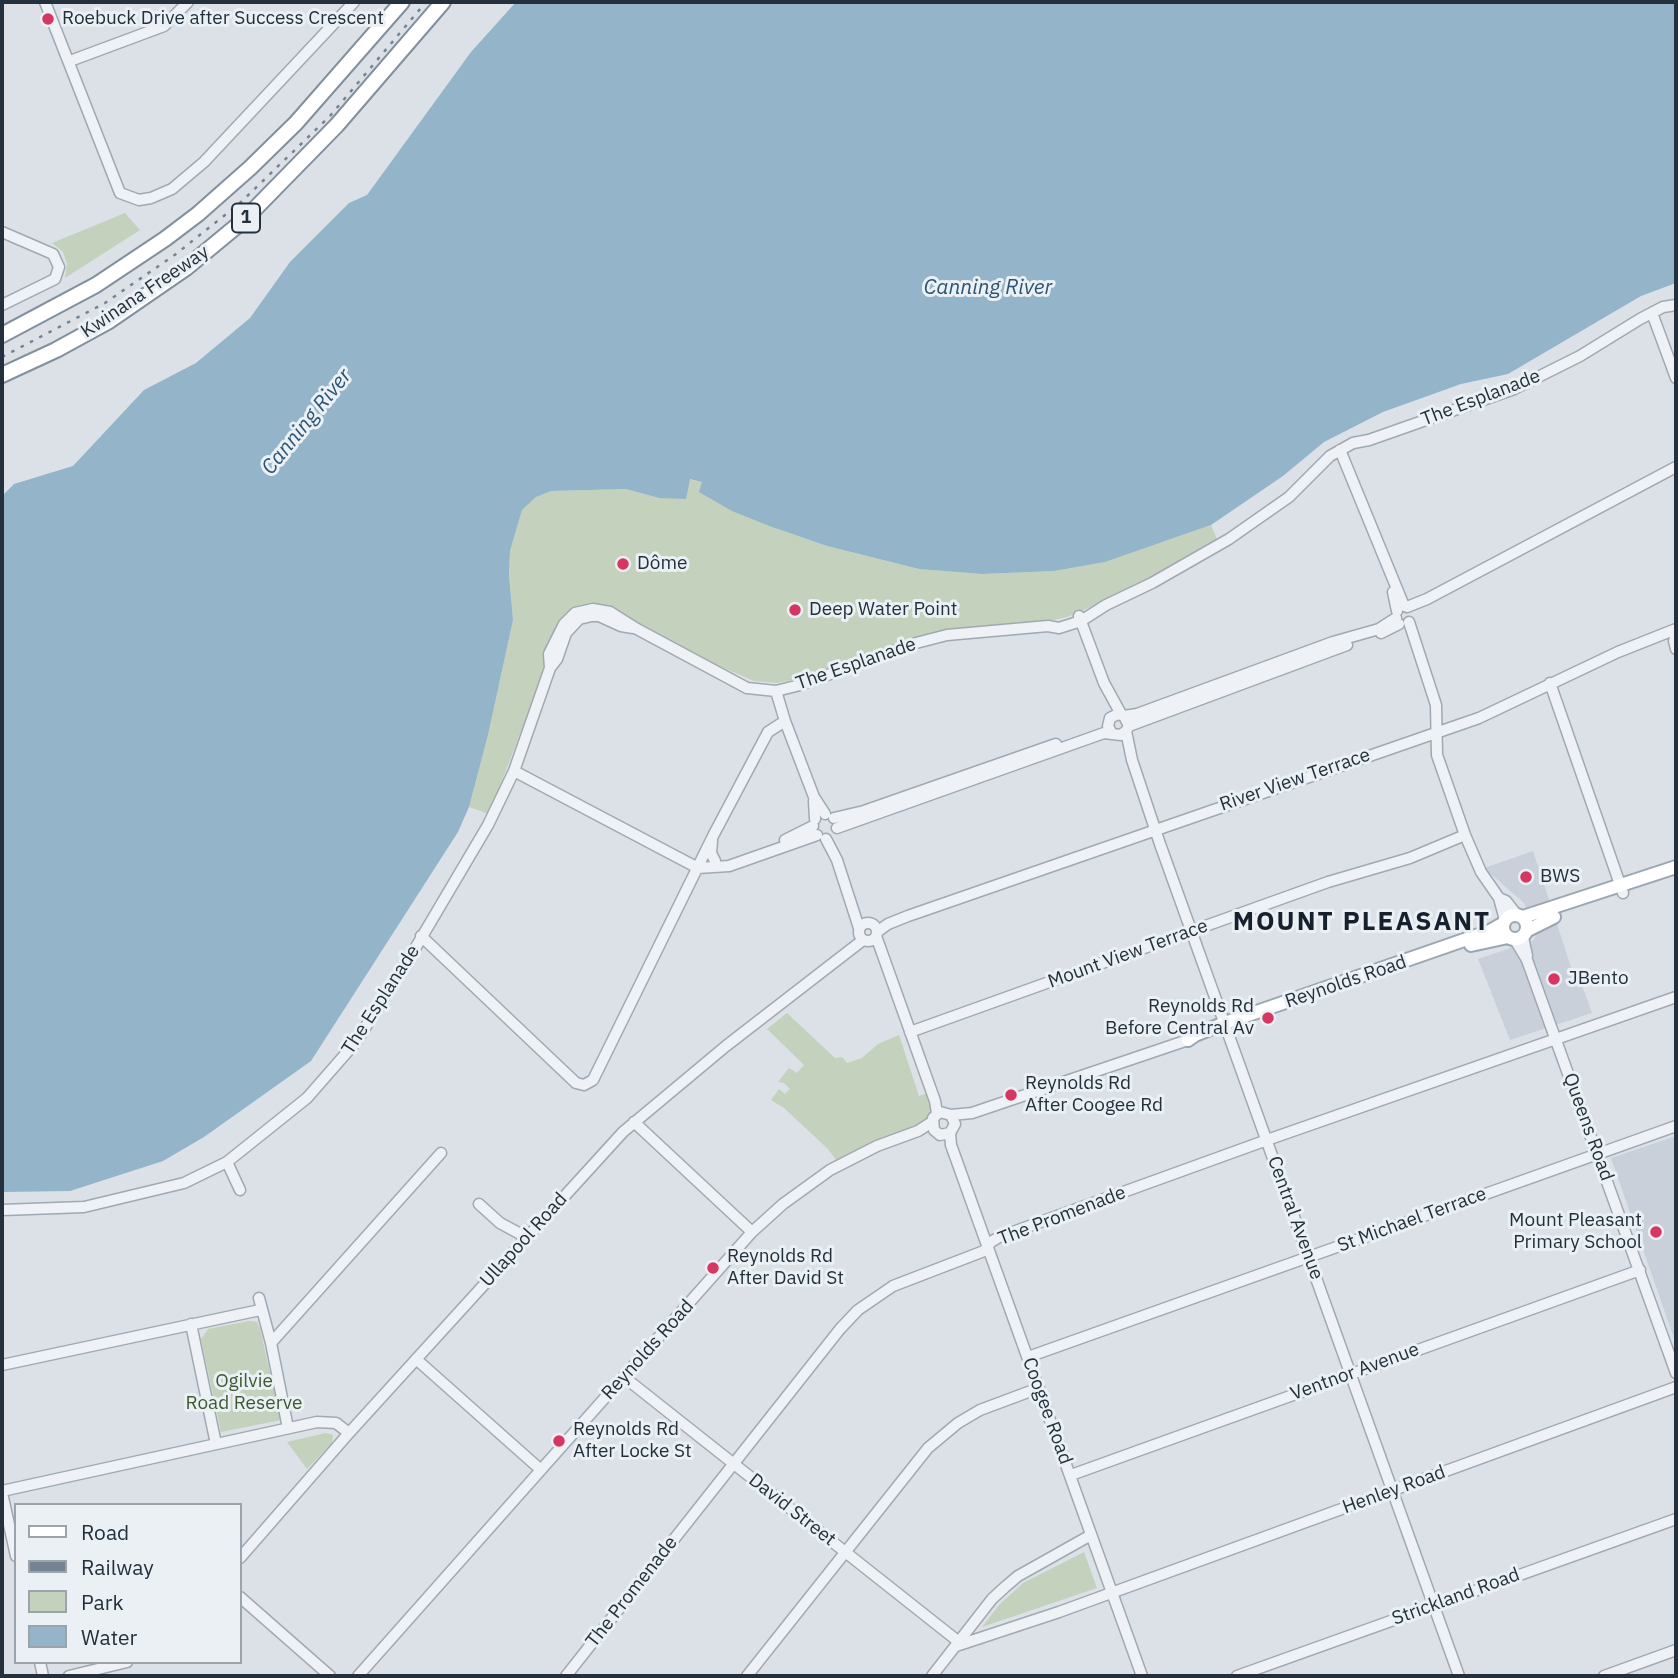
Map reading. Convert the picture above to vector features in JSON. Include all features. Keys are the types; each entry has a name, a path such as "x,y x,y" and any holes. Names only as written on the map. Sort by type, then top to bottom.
{"highway":[{"name":"Kwinana Freeway","path":"2,335 96,285 198,214 296,123 402,2"},
{"name":"Kwinana Freeway","path":"2,375 109,321 186,268 244,220 337,125 443,2"}],"main road":[{"name":"Reynolds Road","path":"1188,1040 1197,1040 1226,1027 1466,943 1542,921 1676,867"},
{"name":"Reynolds Road","path":"1646,881 1676,874"}],"street":[{"path":"45,2 120,192 139,200 172,189 204,162 354,2"},
{"path":"70,61 164,26 188,2"},
{"path":"2,232 54,254 60,267 55,279 2,305"},
{"name":"The Esplanade","path":"2,1210 84,1207 184,1183 227,1162 307,1098 356,1042 488,825 514,771 550,668 549,654 553,643 564,624 575,613 593,609 610,612 747,688 776,691 947,635 1048,626 1059,628 1152,583 1229,539 1289,497 1330,456 1341,453 1353,443 1369,440 1514,389 1580,356 1670,305 1676,305"},
{"path":"1653,316 1676,377"},
{"name":"Queens Road","path":"1341,453 1389,574 1436,705 1437,754 1465,835 1480,872 1515,927 1676,1373"},
{"path":"699,865 730,860 1386,631 1427,599 1676,467"},
{"name":"Central Avenue","path":"1080,618 1458,1676"},
{"name":"River View Terrace","path":"868,932 1155,829 1479,718 1550,683 1676,629"},
{"path":"1676,634 1676,649"},
{"path":"1550,683 1622,890"},
{"path":"776,691 853,905 886,961 943,1123"},
{"path":"421,936 576,1083 584,1085 593,1080 714,834 768,732 785,721"},
{"path":"514,771 699,865 721,867 737,864 825,827"},
{"path":"714,834 710,847 715,861"},
{"name":"Mount View Terrace","path":"910,1031 1328,882 1410,858 1465,835"},
{"name":"Ullapool Road","path":"242,1556 600,1155 634,1122 868,932"},
{"name":"The Promenade","path":"566,1676 840,1329 858,1310 893,1286 984,1251 999,1237 1676,997"},
{"name":"Reynolds Road","path":"358,1676 752,1232 783,1204 830,1170 877,1146 1188,1040"},
{"path":"634,1122 752,1232"},
{"name":"Coogee Road","path":"943,1123 1142,1676"},
{"name":"St Michael Terrace","path":"1028,1357 1676,1126"},
{"path":"271,1343 441,1153"},
{"path":"227,1162 240,1190"},
{"path":"479,1204 500,1223 526,1237"},
{"name":"Ventnor Avenue","path":"1071,1475 1640,1270"},
{"path":"259,1298 288,1428"},
{"path":"2,1365 260,1310"},
{"path":"191,1324 216,1444"},
{"path":"416,1359 541,1471"},
{"name":"David Street","path":"624,1377 958,1644"},
{"name":"Henley Road","path":"958,1644 1112,1592 1676,1387"},
{"path":"747,1676 928,1448 980,1410 1039,1388"},
{"path":"14,1547 2,1492 324,1421 336,1423 349,1433"},
{"name":"Strickland Road","path":"1237,1676 1676,1519"},
{"path":"932,1676 992,1599 1018,1576 1091,1535"},
{"path":"242,1599 330,1676"},
{"path":"1604,1676 1627,1672 1676,1650"},
{"path":"69,1676 119,1664"}],"shaded area":[{"path":"1533,851 1572,970 1576,969 1592,1013 1510,1040 1478,959 1534,940 1536,935 1524,903 1484,868"},
{"name":"Mount Pleasant Primary School","path":"1676,1136 1676,1344 1611,1158"}],"green space":[{"path":"125,213 140,230 65,278 67,264 63,252 52,243"},
{"path":"689,479 702,482 772,527 827,546 919,569 982,574 1054,571 1105,562 1211,525 1218,542 1119,595 1067,617 1030,625 933,633 812,676 777,683 754,681 717,665 619,612 577,615 558,636 489,814 469,807 513,620 510,551 522,510 536,497 551,491 626,489 659,498"},
{"path":"787,1013 835,1058 842,1057 847,1063 862,1058 878,1044 899,1035 919,1096 932,1091 935,1101 932,1122 839,1164 828,1149 784,1108 771,1100 779,1089 785,1094 790,1089 784,1083 778,1082 789,1068 797,1073 804,1065 767,1029"},
{"name":"Ogilvie Road Reserve","path":"249,1321 257,1322 260,1329 281,1420 221,1432 201,1339 208,1329"},
{"path":"326,1433 333,1435 332,1443 307,1469 287,1442"},
{"path":"1084,1552 1097,1588 982,1627 999,1605 1023,1583"}],"water":[{"name":"Canning River","path":"516,2 1676,2 1676,283 1641,296 1508,374 1461,384 1383,412 1324,442 1283,476 1211,525 1105,562 1054,571 982,574 919,569 827,546 772,527 732,511 699,492 702,482 690,479 686,499 659,498 626,489 551,491 536,497 522,510 510,551 513,620 469,807 458,832 311,1061 204,1137 163,1161 70,1191 2,1192 2,496 14,484 73,466 144,390 196,363 250,318 290,262 349,203 367,195 471,52"}],"railway":[{"path":"2,357 105,303 176,254 240,203 330,116 426,2"}],"place":[{"name":"Roebuck Drive after Success Crescent","path":"48,19"},
{"name":"Dôme","path":"623,564"},
{"name":"Deep Water Point","path":"795,610"},
{"name":"BWS","path":"1526,877"},
{"name":"JBento","path":"1554,979"},
{"name":"Reynolds Rd Before Central Av","path":"1268,1018"},
{"name":"Reynolds Rd After Coogee Rd","path":"1011,1095"},
{"name":"Mount Pleasant Primary School","path":"1656,1232"},
{"name":"Reynolds Rd After David St","path":"713,1268"},
{"name":"Reynolds Rd After Locke St","path":"559,1441"}],"district":[{"name":"MOUNT PLEASANT","path":"1362,922"}]}
